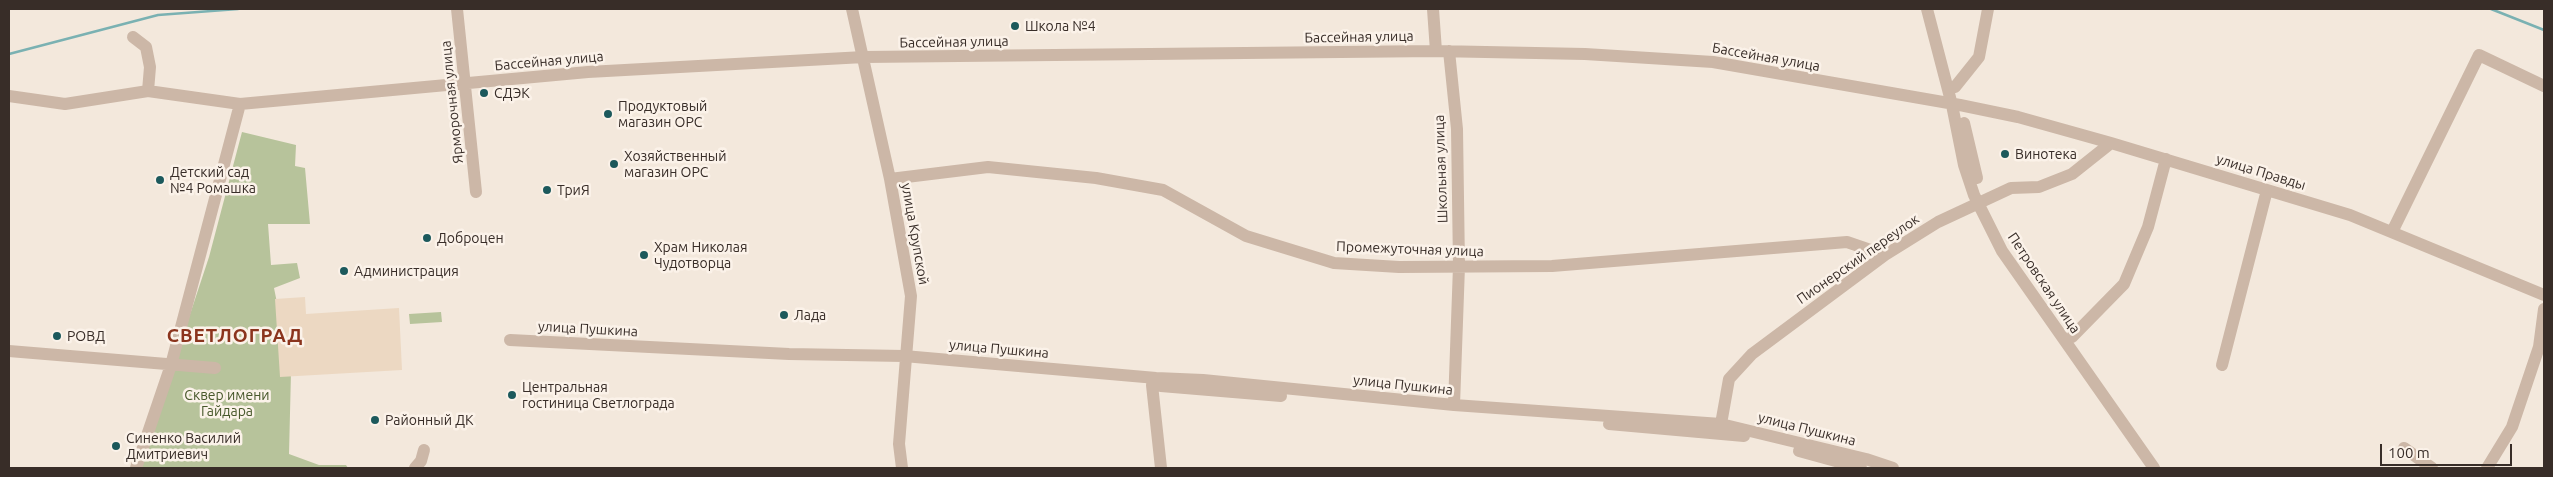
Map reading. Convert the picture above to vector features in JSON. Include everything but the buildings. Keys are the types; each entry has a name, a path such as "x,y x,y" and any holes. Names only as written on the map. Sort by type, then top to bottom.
{"street":[{"name":"Ярморочная улица","path":"457,9 476,192"},
{"name":"улица Крупской","path":"852,9 890,179 911,296 904,356 899,444 902,468"},
{"name":"Школьная улица","path":"1433,9 1443,51 1456,129 1459,266 1454,405"},
{"path":"1956,87 1979,57 1988,9"},
{"path":"1930,10 1956,87 1956,105"},
{"path":"1930,10 1974,168 1981,201 2009,245 2163,468"},
{"path":"133,37 146,47 150,68 148,91"},
{"name":"Бассейная улица","path":"9,96 65,104 148,91 240,104 588,72 864,57 1443,51 1585,54 1713,62 1956,105"},
{"path":"2392,232 2479,55 2544,86"},
{"path":"136,468 171,365 240,104"},
{"name":"улица Правды","path":"1956,105 2018,117 2166,159 2350,215 2544,295"},
{"name":"Пионерский переулок","path":"1721,424 1729,379 1752,354 1885,255 1938,222 2010,188 2039,187 2072,174 2111,143"},
{"path":"2072,337 2124,284 2148,227 2166,159"},
{"name":"Промежуточная улица","path":"890,179 988,168 1096,178 1163,190 1246,236 1334,263 1399,266 1552,266 1847,242 1885,255"},
{"path":"2222,365 2267,190"},
{"name":"Петровская улица","path":"1981,201 2002,250 2154,468"},
{"path":"2487,468 2512,427 2539,347 2544,309"},
{"name":"улица Пушкина","path":"510,340 789,354 904,356 918,364 1154,382 1742,436 1861,468"},
{"path":"9,350 215,368"},
{"name":"улица Пушкина","path":"1154,382 1203,380 1454,405 1721,424 1866,459 1893,468"},
{"path":"1154,382 1161,468"},
{"path":"2404,448 2432,468"},
{"path":"414,468 421,461 424,450"}],"green space":[{"name":"Сквер имени Гайдара","path":"242,132 296,145 295,166 305,168 310,224 268,224 271,265 297,263 300,278 274,288 291,372 289,454 319,465 346,465 348,468 139,468 209,257"},
{"path":"441,312 442,322 410,324 409,314"}],"shaded area":[{"path":"305,297 306,314 399,308 402,370 280,377 275,299"}],"waterway":[{"path":"9,54 158,15 238,9"},
{"path":"2491,9 2544,30"}],"place":[{"name":"Школа №4","path":"1015,26"},
{"name":"СДЭК","path":"484,93"},
{"name":"Продуктовый магазин ОРС","path":"608,114"},
{"name":"Винотека","path":"2005,154"},
{"name":"Хозяйственный магазин ОРС","path":"614,164"},
{"name":"Детский сад №4 Ромашка","path":"160,180"},
{"name":"ТриЯ","path":"547,190"},
{"name":"Доброцен","path":"427,238"},
{"name":"Храм Николая Чудотворца","path":"644,255"},
{"name":"Администрация","path":"344,271"},
{"name":"Лада","path":"784,315"},
{"name":"РОВД","path":"57,336"},
{"name":"Центральная гостиница Светлограда","path":"512,395"},
{"name":"Районный ДК","path":"375,420"},
{"name":"Синенко Василий Дмитриевич","path":"116,446"}],"district":[{"name":"СВЕТЛОГРАД","path":"235,336"}]}
